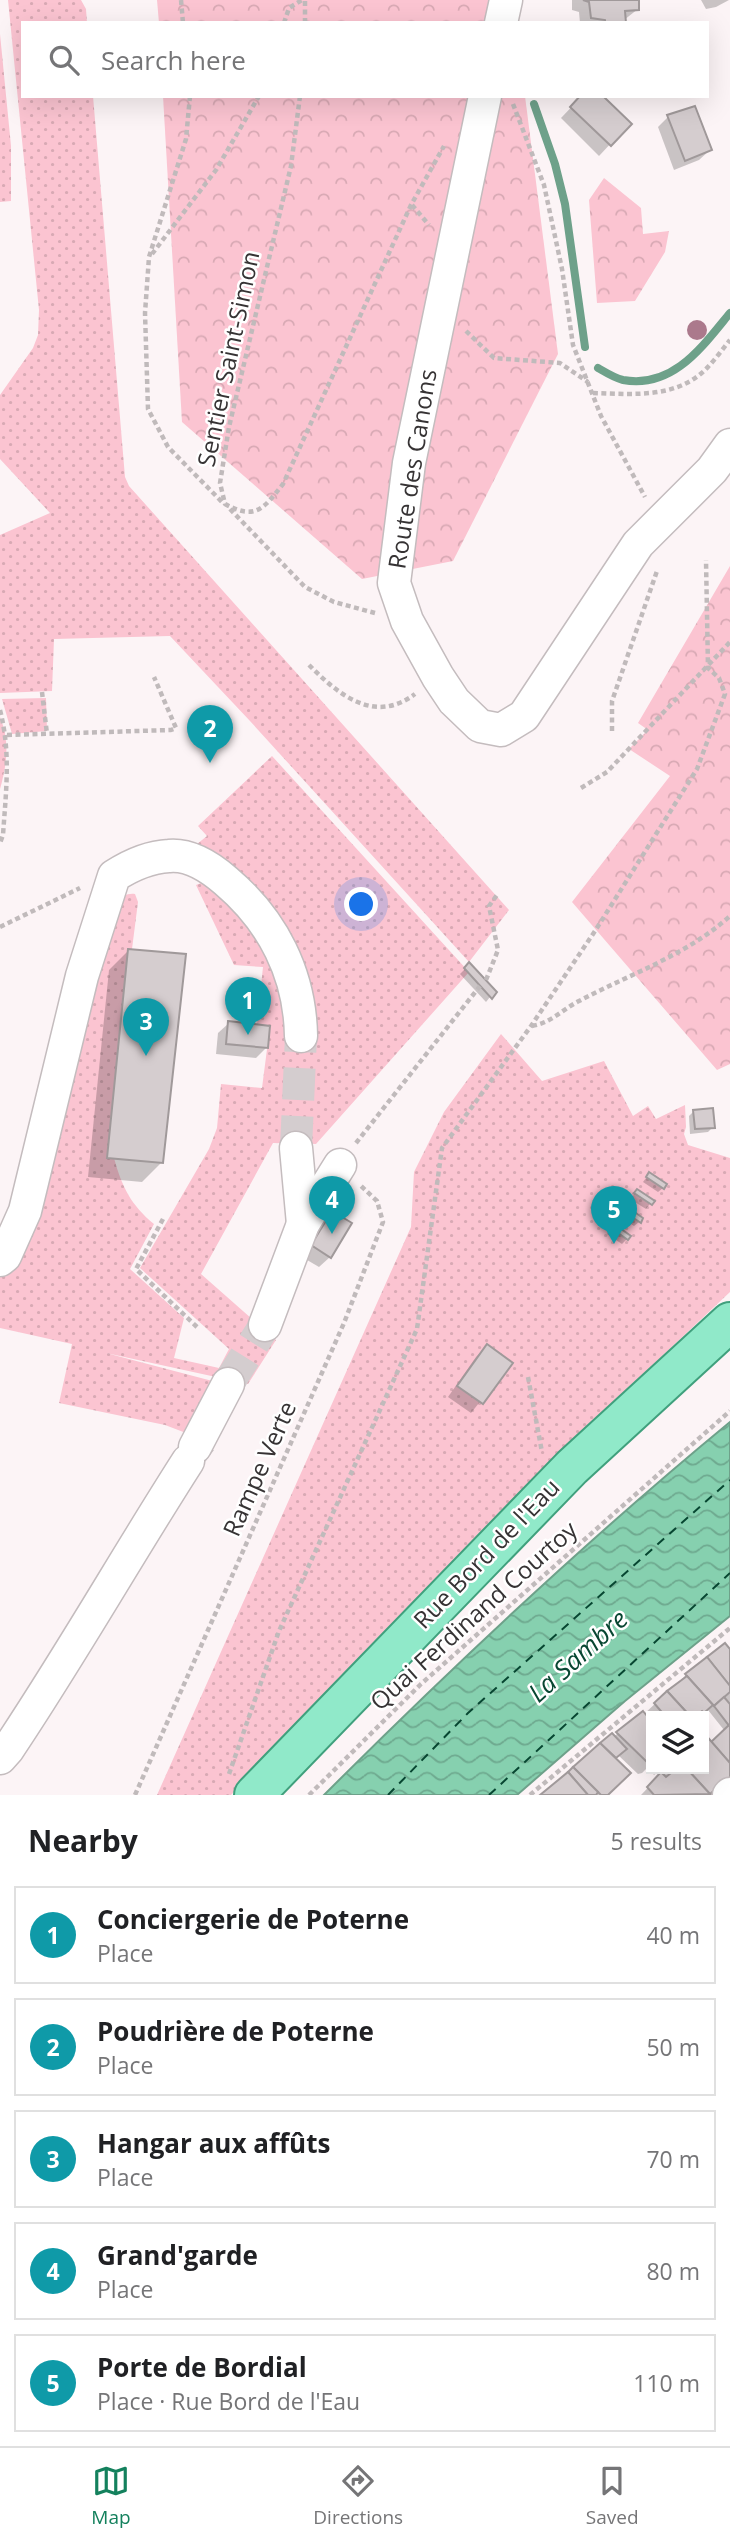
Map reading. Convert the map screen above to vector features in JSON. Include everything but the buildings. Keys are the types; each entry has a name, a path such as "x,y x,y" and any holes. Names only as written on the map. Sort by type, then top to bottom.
{"main road":[{"name":"Rue Bord de l'Eau","path":"240,1789 593,1447 730,1322"}],"street":[{"path":"501,21 506,0"},
{"name":"Route des Canons","path":"485,98 409,463 394,583 407,621 454,701 480,726 501,730 524,716 638,544 712,470 730,445"},
{"path":"0,1260 5,1256 25,1211 82,976 114,876 137,862 170,855 196,861 220,876 256,911 277,941 293,982 301,1036"},
{"path":"296,1148 303,1224"},
{"path":"265,1325 303,1224 340,1165"},
{"path":"0,1758 62,1668 117,1572 191,1454 228,1384"}],"path":[{"path":"180,0 183,21"},
{"path":"285,21 289,8 304,0 305,21"},
{"path":"190,98 186,139 149,257 145,313 148,409 168,447 305,587 334,602 407,621"},
{"path":"149,257 216,170 258,98"},
{"name":"Sentier Saint-Simon","path":"300,98 290,166 229,427 220,484 225,504 237,511 249,513 264,508 284,484 411,205"},
{"path":"511,98 544,185 562,269 573,345 601,416 660,521 662,550 654,581 612,701 612,731"},
{"path":"442,308 494,359 559,363 588,382"},
{"path":"593,393 645,394 673,389 703,372 730,340"},
{"path":"240,1789 279,1631 417,1329 442,1148 596,931 697,769 725,694 719,678 708,668 706,560"},
{"path":"581,788 607,772 730,642"},
{"path":"309,665 334,690 348,698 365,705 385,708 406,701 438,677"},
{"path":"7,735 176,728 154,677"},
{"path":"42,692 47,734"},
{"path":"0,710 7,735 9,758 3,835 0,843"},
{"path":"0,928 17,917 114,876"},
{"path":"486,980 498,950 489,906 497,895"},
{"path":"531,1026 544,1024 578,1002 676,953 730,916"},
{"path":"340,1165 480,986"},
{"name":"Rampe Verte","path":"135,1795 344,1323 383,1222 377,1201 340,1165"},
{"path":"163,1219 136,1269 197,1327"},
{"path":"528,1377 547,1475 553,1487"},
{"name":"Quai Ferdinand Courtoy","path":"309,1795 421,1684 730,1411"},
{"path":"530,1795 730,1628"}],"green space":[{"path":"8,0 81,0 86,9 87,21 21,21 21,98 93,98 125,477 129,486 509,910 469,962 170,636 54,639 52,691 0,693 0,535 50,513 0,459 0,395 33,348 38,335 39,310"},
{"path":"157,0 513,0 516,21 159,21"},
{"path":"0,34 11,146 11,201 0,202"},
{"path":"163,98 525,98 558,354 453,561 362,579 182,422"},
{"path":"604,178 641,208 643,234 669,231 665,252 635,301 597,303 589,200"},
{"path":"730,566 730,1064 717,1070 572,902 670,776 629,749 648,730 638,723"},
{"path":"46,698 47,731 12,734 2,699"},
{"path":"0,717 6,753 0,789"},
{"path":"272,756 469,972 316,1144 273,1143 201,1274 276,1340 248,1384 106,1353 220,1383 186,1433 165,1425 59,1403 72,1344 0,1328 0,1278 22,1246 31,1221 109,919 125,895 135,894 138,902 132,949 128,949 107,1157 114,1158 128,1195 154,1224 130,1269 184,1318 174,1358 219,1368 229,1349 140,1268 209,1149 217,1128 221,1084 262,1088 270,1026 257,1024 263,967 234,965 196,885 209,880 256,928 278,971 292,1035 311,1037 309,1008 302,979 278,926 240,882 217,863 192,848 207,836 198,826"},
{"path":"501,1034 542,1081 604,1061 633,1116 648,1106 656,1119 685,1105 684,1134 688,1145 730,1158 730,1292 588,1426 231,1795 157,1795 411,1227 414,1172 444,1112"}],"water":[{"name":"La Sambre","path":"730,1422 730,1616 625,1701 517,1795 324,1795 422,1698 523,1604 625,1511"}],"waterway":[{"path":"534,104 555,164 565,204 585,347"},
{"path":"598,368 623,380 657,378 685,363 730,313"}],"ferry route":[{"path":"388,1795 468,1713 730,1480"},
{"path":"489,1795 730,1573"}],"tunnel":[{"path":"296,1148 301,1036"},
{"path":"228,1384 265,1325"}],"place":[{"name":"Poudrière de Poterne","path":"210,763"},
{"name":"Conciergerie de Poterne","path":"248,1035"},
{"name":"Hangar aux affûts","path":"146,1056"},
{"name":"Grand'garde","path":"332,1234"},
{"name":"Porte de Bordial","path":"614,1244"}]}
